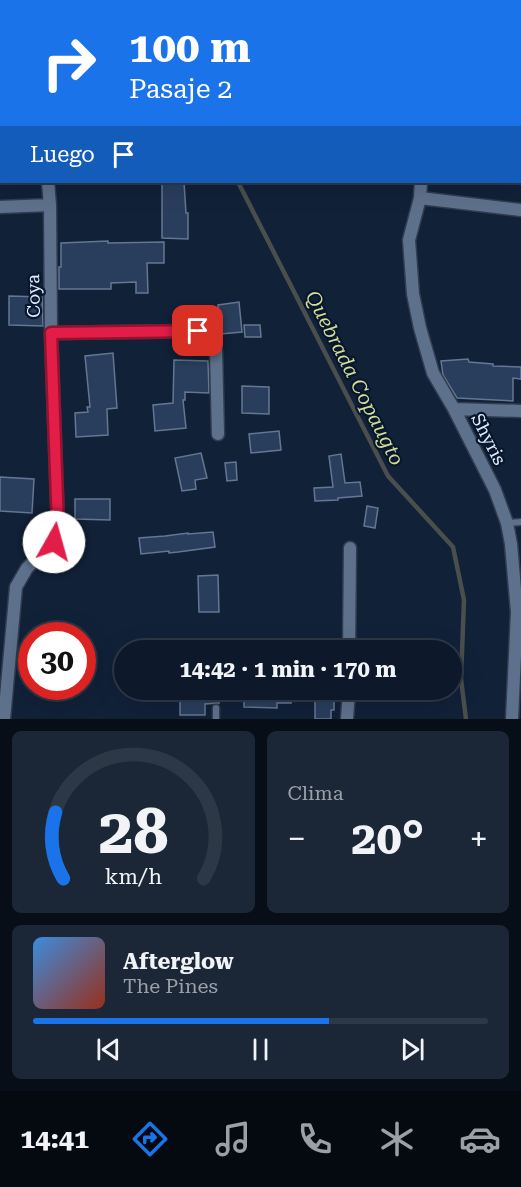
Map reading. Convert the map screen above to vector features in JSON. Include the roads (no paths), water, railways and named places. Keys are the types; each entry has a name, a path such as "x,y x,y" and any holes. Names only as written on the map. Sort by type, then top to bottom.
{"street":[{"name":"Coya","path":"4,719 16,587 27,568 54,542 58,527 48,183"},
{"name":"Shyris","path":"422,183 410,240 414,294 420,328 433,373 495,490 507,523 511,544 517,612 512,719"},
{"path":"420,198 521,210"},
{"path":"0,207 50,205"},
{"path":"51,333 206,332 212,338 216,351 218,434"},
{"path":"454,409 521,411"},
{"path":"349,640 350,548"},
{"path":"347,719 348,700"}],"lane":[{"path":"507,523 521,522"},
{"path":"216,708 216,719"}],"waterway":[{"name":"Quebrada Copaugto","path":"239,183 388,476 453,547 464,600 461,679 466,719"}]}
